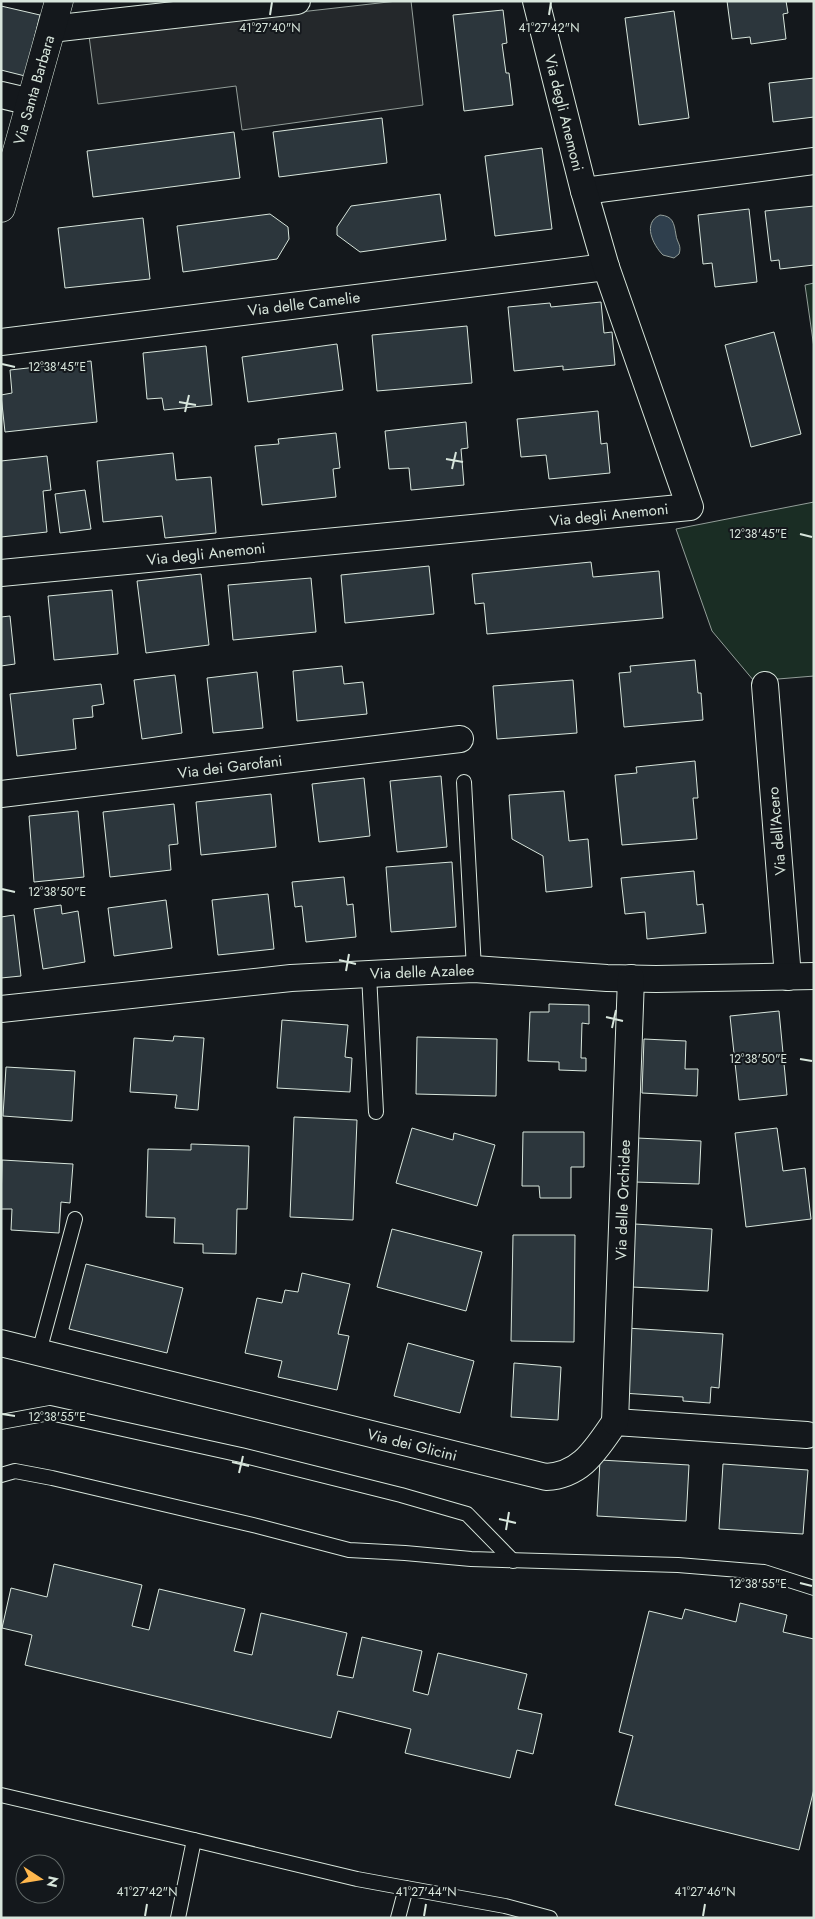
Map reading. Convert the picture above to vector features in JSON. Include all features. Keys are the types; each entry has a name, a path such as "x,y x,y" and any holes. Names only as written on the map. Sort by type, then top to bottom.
{"street":[{"name":"Via Santa Barbara","path":"1,208 59,1"},
{"path":"51,29 297,1"},
{"name":"Via degli Anemoni","path":"1,573 690,507 606,267 584,191 536,1"},
{"path":"1,95 31,102"},
{"path":"584,191 814,161"},
{"name":"Via delle Camelie","path":"1,342 606,267"},
{"name":"Via dell'Acero","path":"765,685 801,976"},
{"name":"Via dei Garofani","path":"1,794 460,739"},
{"name":"Via delle Azalee","path":"1,1009 291,978 474,969 631,978 801,976"},
{"name":"Via delle Orchidee","path":"615,1422 631,978"},
{"name":"Via dei Glicini","path":"1,1343 538,1476 558,1477 577,1468 592,1453 615,1422"},
{"path":"615,1422 807,1434"}],"lane":[{"path":"464,782 474,969"},
{"path":"369,974 376,1112"},
{"path":"39,1352 74,1219"},
{"path":"1,1422 50,1413 241,1455 401,1495 467,1514 513,1560"},
{"path":"1,1475 15,1471 52,1478 257,1526 349,1550 471,1559 678,1565 764,1572 814,1588"},
{"path":"1,1795 357,1879 505,1906 550,1918"},
{"path":"178,1918 194,1840"},
{"path":"398,1918 406,1888"}],"green space":[{"path":"814,283 814,348 805,285"},
{"path":"814,502 814,676 754,681 712,631 676,529"}],"shaded area":[{"path":"397,1 411,1 423,105 242,130 236,86 98,104 89,36"}],"water":[{"path":"660,215 668,217 673,224 680,248 679,254 674,258 663,255 656,246 651,234 651,223"}],"building":[{"path":"727,1 786,1 788,13 783,14 786,39 751,44 750,37 732,39"},
{"path":"1,6 40,15 25,76 1,70"},
{"path":"503,10 507,43 502,44 506,73 509,73 513,105 464,111 453,15"},
{"path":"674,11 689,118 639,125 625,18"},
{"path":"814,78 814,117 773,122 769,83"},
{"path":"382,118 387,163 279,177 273,132"},
{"path":"234,132 240,178 93,197 87,151"},
{"path":"542,148 552,229 495,236 485,156"},
{"path":"440,194 446,240 360,252 337,235 337,227 351,206"},
{"path":"814,206 814,265 780,269 779,260 771,261 765,211"},
{"path":"749,209 757,282 715,287 712,263 703,264 698,215"},
{"path":"270,214 288,227 289,239 277,259 183,272 177,226"},
{"path":"143,218 150,279 65,288 58,228"},
{"path":"601,302 604,333 612,332 615,365 563,370 563,366 514,371 508,307 550,303 551,307"},
{"path":"467,326 472,383 377,391 372,335"},
{"path":"774,332 801,434 751,447 725,345"},
{"path":"337,344 343,390 248,402 242,357"},
{"path":"206,346 212,405 164,410 162,398 147,399 143,353"},
{"path":"91,361 97,422 5,432 1,395 12,393 10,370"},
{"path":"598,411 601,444 607,443 610,473 549,479 546,455 521,457 517,419"},
{"path":"466,422 468,448 461,449 464,485 411,490 409,468 389,469 385,431"},
{"path":"336,433 340,468 333,469 336,497 262,505 255,446 279,444 278,439"},
{"path":"173,453 176,480 211,477 216,533 165,538 162,516 103,522 97,461"},
{"path":"47,456 51,490 43,491 47,532 1,537 1,461"},
{"path":"85,490 91,529 60,533 55,494"},
{"path":"591,562 593,577 659,571 663,618 487,634 484,603 475,604 472,574"},
{"path":"429,566 434,614 345,623 341,575"},
{"path":"201,574 209,645 146,653 137,581"},
{"path":"311,578 316,632 233,640 228,585"},
{"path":"112,590 118,654 54,660 48,596"},
{"path":"10,616 15,664 1,666 1,617"},
{"path":"695,660 698,693 701,693 703,720 624,727 619,673 631,672 630,666"},
{"path":"342,666 344,684 363,682 367,714 297,721 293,671"},
{"path":"257,672 263,728 213,733 207,678"},
{"path":"175,675 182,733 142,739 134,680"},
{"path":"573,680 577,733 497,739 493,686"},
{"path":"101,684 104,704 92,706 93,717 73,719 76,749 17,756 10,694"},
{"path":"695,761 698,798 693,798 697,839 622,845 615,775 637,773 636,767"},
{"path":"441,776 447,847 397,852 390,781"},
{"path":"364,778 370,836 319,842 312,784"},
{"path":"564,791 569,841 588,839 592,887 546,892 543,856 512,839 509,795"},
{"path":"271,794 276,847 201,855 196,802"},
{"path":"174,804 178,844 169,845 171,870 110,877 103,812"},
{"path":"78,811 84,877 34,882 29,816"},
{"path":"452,862 456,927 391,932 386,867"},
{"path":"694,871 697,905 703,904 706,933 647,939 645,912 625,914 621,878"},
{"path":"344,877 347,905 353,904 356,937 306,942 302,906 295,907 292,882"},
{"path":"268,894 274,949 218,955 212,900"},
{"path":"166,900 172,948 114,956 108,908"},
{"path":"61,905 62,914 78,911 85,962 43,969 34,909"},
{"path":"14,915 21,976 1,978 1,917"},
{"path":"549,1004 589,1005 589,1024 582,1023 581,1058 586,1058 586,1071 559,1070 559,1062 528,1061 530,1012 549,1012"},
{"path":"779,1011 787,1095 739,1100 730,1016"},
{"path":"282,1020 348,1025 345,1057 352,1058 350,1092 277,1088"},
{"path":"174,1036 204,1038 198,1110 175,1108 177,1095 130,1092 134,1038 173,1041"},
{"path":"417,1037 497,1039 496,1096 416,1094"},
{"path":"644,1039 686,1041 685,1069 698,1069 697,1096 642,1093"},
{"path":"6,1067 75,1071 72,1121 3,1116"},
{"path":"294,1117 357,1120 353,1220 290,1217"},
{"path":"412,1128 453,1140 454,1133 495,1145 477,1206 396,1183"},
{"path":"777,1128 783,1171 805,1168 811,1219 746,1227 735,1133"},
{"path":"523,1132 584,1132 584,1167 571,1167 571,1198 540,1198 539,1186 522,1186"},
{"path":"637,1138 701,1141 699,1184 635,1182"},
{"path":"191,1144 249,1146 247,1209 237,1209 236,1254 203,1253 203,1244 174,1243 175,1218 146,1217 148,1149 191,1150"},
{"path":"2,1160 73,1164 70,1203 61,1202 59,1233 11,1230 12,1209 1,1209"},
{"path":"635,1224 712,1229 708,1291 632,1287"},
{"path":"392,1229 482,1252 466,1311 377,1287"},
{"path":"513,1235 575,1235 574,1342 511,1341"},
{"path":"86,1264 183,1288 167,1353 69,1329"},
{"path":"302,1273 350,1284 338,1334 349,1336 337,1390 278,1377 282,1361 245,1353 257,1298 282,1303 285,1290 298,1292"},
{"path":"626,1328 723,1334 719,1388 711,1387 710,1403 683,1401 683,1397 622,1393"},
{"path":"408,1343 474,1361 460,1413 394,1396"},
{"path":"514,1363 561,1367 558,1420 511,1417"},
{"path":"600,1460 689,1465 686,1521 597,1516"},
{"path":"723,1464 808,1470 803,1534 719,1529"},
{"path":"54,1564 142,1585 132,1626 149,1630 159,1589 245,1609 234,1651 252,1655 261,1613 347,1633 337,1675 353,1678 362,1637 422,1651 413,1691 428,1695 438,1653 527,1674 518,1709 542,1714 533,1754 517,1750 510,1778 405,1753 411,1729 338,1711 331,1738 25,1665 32,1635 2,1628 11,1588 47,1597"},
{"path":"740,1603 787,1615 783,1632 814,1639 814,1789 799,1850 615,1805 633,1736 619,1732 649,1611 682,1619 685,1609 736,1622"}]}
